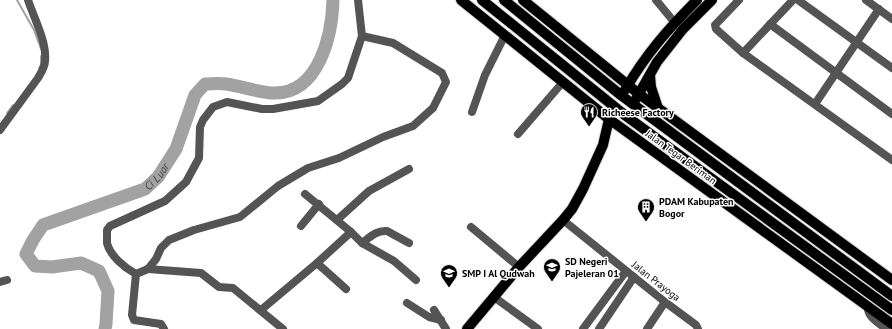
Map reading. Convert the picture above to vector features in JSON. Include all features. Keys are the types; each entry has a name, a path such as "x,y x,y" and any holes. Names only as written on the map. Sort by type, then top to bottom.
{"main road":[{"name":"Jalan Tegar Beriman","path":"462,0 609,119 892,324"},
{"name":"Jalan Tegar Beriman","path":"482,0 615,108 892,310"},
{"name":"Jalan Tegar Beriman","path":"504,0 622,96 890,294"},
{"path":"523,0 628,86 892,280"},
{"path":"467,329 519,267 572,209 603,145 609,119 622,96 650,51 697,0"},
{"path":"603,145 620,127 658,62 683,30 712,0"},
{"path":"650,75 651,87 659,108"}],"street":[{"path":"0,130 38,78 43,70 45,62 45,47 28,0"},
{"path":"136,274 129,270 112,254 108,244 107,230 110,226 165,201 186,182 199,158 200,127 203,120 213,107 227,102 262,109 273,109 318,101 342,84 348,78 362,36 358,0"},
{"path":"656,0 675,23"},
{"path":"739,0 715,27 743,53 892,160"},
{"path":"743,53 793,0"},
{"path":"798,0 892,68"},
{"path":"866,0 892,19"},
{"path":"815,104 879,9"},
{"path":"770,24 892,114"},
{"path":"472,112 485,75 505,35"},
{"path":"148,269 156,259 160,248 169,240 194,230 240,217 294,175 308,168 339,158 383,137 413,126 433,108 446,82 442,73 393,43 362,36"},
{"path":"518,134 562,82"},
{"path":"337,220 370,191 409,169"},
{"path":"305,194 362,243 394,261 416,280"},
{"path":"301,226 318,204"},
{"name":"Jalan Prayoga","path":"563,220 698,328"},
{"path":"471,227 519,267"},
{"path":"362,243 373,234 384,230 409,243"},
{"path":"261,310 351,232"},
{"path":"317,263 346,289"},
{"path":"136,274 148,269 201,273 219,287 233,288 283,329"},
{"path":"583,329 626,271"},
{"path":"136,274 132,318 134,320 161,324 164,329"},
{"path":"599,329 634,277"},
{"path":"494,297 538,329"},
{"path":"647,329 665,302"},
{"path":"407,303 429,317 441,320"},
{"path":"434,310 446,329"},
{"path":"871,310 867,311 870,316 886,329"}],"waterway":[{"path":"17,0 34,30 41,49"},
{"name":"Ci Luar","path":"105,329 108,291 99,271 81,263 52,267 35,266 26,254 43,225 145,189 158,177 176,149 195,95 205,84 226,84 274,93 289,91 302,84 312,73 320,60 326,45 330,29 333,0"},
{"path":"39,69 41,64 41,56"},
{"path":"7,113 13,105"}],"place":[{"name":"Richeese Factory","path":"589,127"},
{"name":"PDAM Kabupaten Bogor","path":"646,222"},
{"name":"SD Negeri Pajeleran 01","path":"552,282"},
{"name":"SMP I Al Qudwah","path":"449,288"}]}
